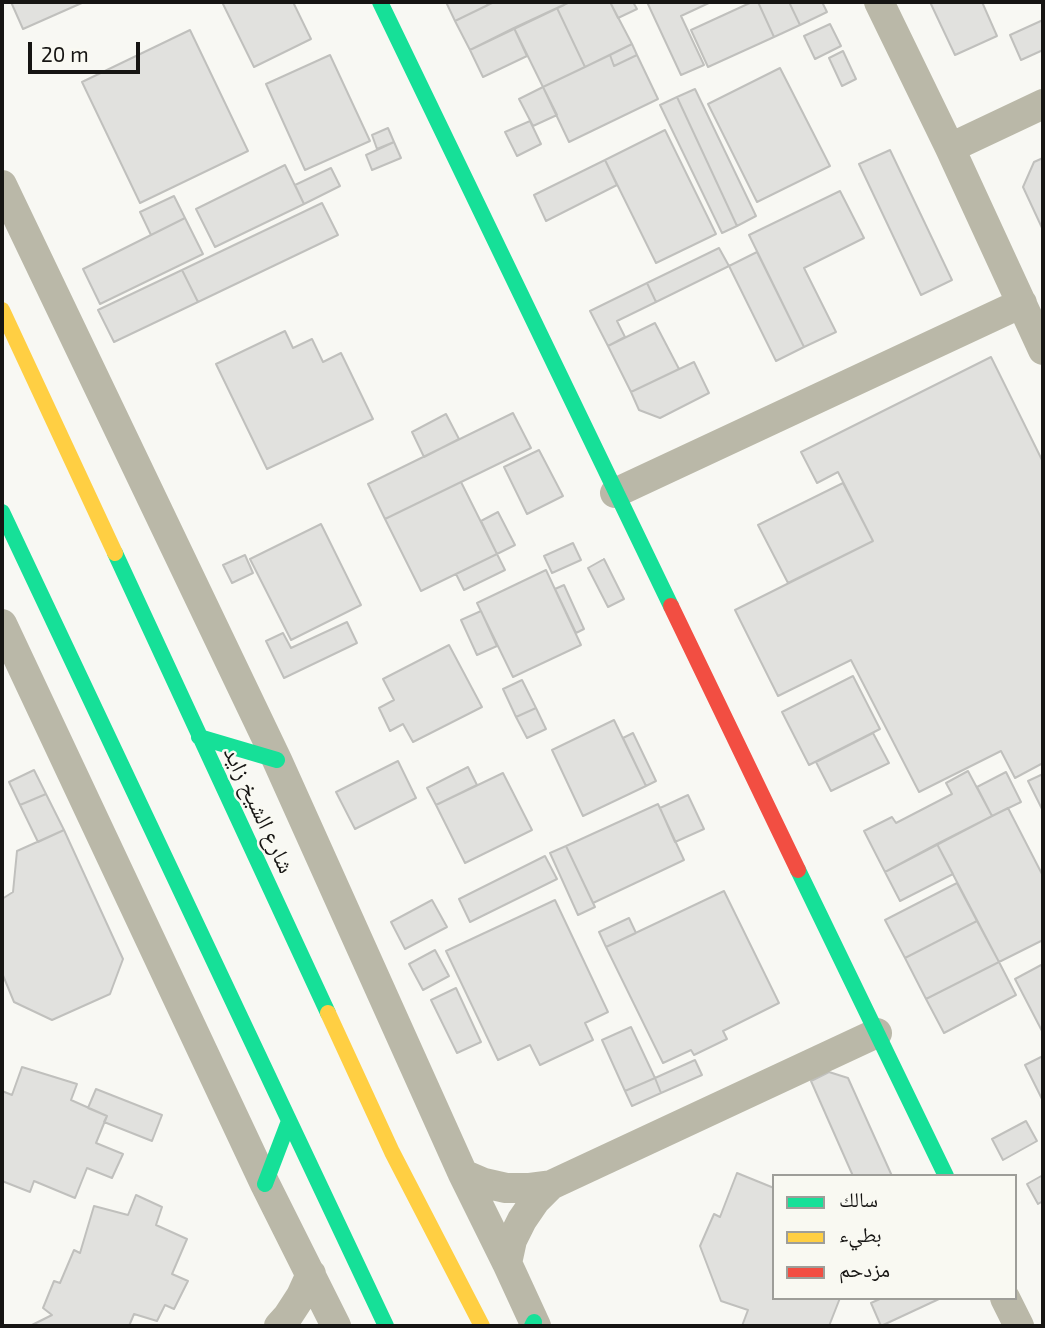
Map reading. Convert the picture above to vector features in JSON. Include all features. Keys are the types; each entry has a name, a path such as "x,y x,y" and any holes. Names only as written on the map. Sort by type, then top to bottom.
{"main road":[{"path":"380,2 945,1174"},
{"name":"شارع الشيخ زايد","path":"2,310 392,1152 482,1326"},
{"path":"2,512 386,1326"},
{"path":"200,737 277,760"},
{"path":"265,1184 289,1121"}],"street":[{"path":"879,2 1043,350"},
{"path":"950,148 1043,104"},
{"path":"2,185 277,760 463,1174 534,1325"},
{"path":"615,493 1022,303"},
{"path":"2,624 265,1184 336,1326"},
{"path":"463,1174 506,1188 551,1185 877,1033"},
{"path":"507,1263 512,1240 522,1220 551,1185"},
{"path":"279,1326 301,1296 311,1274"},
{"path":"1006,1300 1019,1326"}],"building":[{"path":"11,2 84,2 23,29"},
{"path":"222,2 293,2 311,39 254,67"},
{"path":"446,2 486,2 488,5 455,21"},
{"path":"494,2 563,2 564,5 470,50 455,21"},
{"path":"570,2 610,2 632,44 585,67 557,8"},
{"path":"610,2 633,2 637,9 618,18"},
{"path":"647,2 711,2 681,16 704,65 681,75"},
{"path":"752,2 758,2 774,37 708,67 691,30"},
{"path":"758,2 789,2 800,25 774,37"},
{"path":"789,2 822,2 827,12 800,25"},
{"path":"930,2 982,2 997,36 955,55"},
{"path":"557,8 585,67 543,87 514,28"},
{"path":"1043,20 1043,50 1021,60 1010,35"},
{"path":"830,24 841,46 815,59 804,36"},
{"path":"514,28 527,56 483,77 470,50"},
{"path":"190,30 248,151 140,203 82,82"},
{"path":"632,44 637,55 614,66 610,55"},
{"path":"843,51 856,79 842,86 829,58"},
{"path":"330,55 370,141 305,170 266,84"},
{"path":"610,55 614,66 637,55 658,99 569,142 543,87"},
{"path":"780,68 830,166 757,202 708,104"},
{"path":"543,87 557,115 533,126 519,99"},
{"path":"695,89 756,216 737,226 677,97"},
{"path":"677,97 737,226 722,233 660,105"},
{"path":"530,121 541,144 517,156 505,132"},
{"path":"388,128 394,142 377,149 372,135"},
{"path":"665,130 716,234 656,263 605,160"},
{"path":"394,142 401,158 372,170 366,155"},
{"path":"890,150 952,280 921,295 859,164"},
{"path":"1043,158 1043,230 1023,187 1034,162"},
{"path":"605,160 617,185 546,221 534,195"},
{"path":"285,165 304,204 215,247 196,209"},
{"path":"331,168 340,186 304,204 295,185"},
{"path":"840,191 864,238 804,268 836,332 804,347 749,235"},
{"path":"174,196 185,218 151,235 140,212"},
{"path":"322,203 338,235 198,302 182,270"},
{"path":"185,218 203,254 100,304 83,269"},
{"path":"719,248 729,266 656,302 647,283"},
{"path":"757,252 804,347 776,361 729,266"},
{"path":"182,270 198,302 114,342 98,310"},
{"path":"647,283 656,302 617,321 625,337 608,346 590,311"},
{"path":"655,323 679,369 631,392 608,346"},
{"path":"285,331 293,348 312,339 323,362 341,353 373,419 267,469 216,364"},
{"path":"991,357 1043,462 1043,763 1015,778 1001,751 919,792 851,660 778,696 735,610 873,541 838,472 817,483 801,452"},
{"path":"694,362 709,393 660,418 639,410 631,392"},
{"path":"513,413 531,448 385,519 368,484"},
{"path":"446,414 459,439 424,457 412,432"},
{"path":"539,450 563,496 527,514 504,467"},
{"path":"461,482 497,554 421,591 385,519"},
{"path":"843,483 873,541 788,583 758,525"},
{"path":"498,512 515,545 497,554 481,521"},
{"path":"321,524 361,605 291,640 250,559"},
{"path":"573,543 581,560 552,573 544,556"},
{"path":"497,554 505,570 464,590 456,574"},
{"path":"245,555 253,573 232,583 223,565"},
{"path":"604,559 624,599 608,607 588,568"},
{"path":"546,570 581,645 513,677 477,603"},
{"path":"564,585 584,629 576,633 555,589"},
{"path":"481,611 497,646 477,655 461,620"},
{"path":"347,622 357,643 284,678 266,641 283,633 291,648"},
{"path":"449,645 482,707 413,742 403,724 390,731 379,708 394,700 383,679"},
{"path":"853,676 880,729 809,765 782,712"},
{"path":"522,680 536,708 516,717 503,689"},
{"path":"536,708 546,729 527,738 516,717"},
{"path":"614,720 646,786 583,816 552,750"},
{"path":"633,733 656,781 646,786 623,738"},
{"path":"873,733 889,763 831,791 816,762"},
{"path":"398,761 416,798 355,829 336,792"},
{"path":"468,767 477,785 436,805 427,788"},
{"path":"34,770 46,794 20,805 9,782"},
{"path":"968,771 992,816 885,872 864,831 892,817 896,823 952,794 946,783"},
{"path":"1006,772 1021,802 992,816 977,787"},
{"path":"503,773 532,830 465,863 436,805"},
{"path":"1043,774 1043,811 1028,781"},
{"path":"46,794 64,830 38,842 20,805"},
{"path":"688,795 704,829 675,842 660,808"},
{"path":"658,804 684,860 593,903 566,846"},
{"path":"1008,808 1043,876 1043,940 999,962 937,844"},
{"path":"64,830 123,959 110,994 52,1020 14,1002 2,973 2,899 13,892 17,851"},
{"path":"937,844 953,874 900,901 885,872"},
{"path":"566,846 595,907 578,915 550,853"},
{"path":"545,856 557,879 470,922 459,899"},
{"path":"957,883 977,921 905,958 885,920"},
{"path":"724,891 779,1003 723,1031 727,1039 694,1055 691,1050 663,1063 606,947"},
{"path":"432,900 447,927 405,949 391,922"},
{"path":"555,900 608,1012 585,1023 593,1040 540,1065 530,1045 498,1060 446,951"},
{"path":"629,918 636,933 606,947 599,932"},
{"path":"977,921 999,962 926,999 905,958"},
{"path":"435,950 449,976 423,990 409,964"},
{"path":"999,962 1016,995 944,1033 926,999"},
{"path":"1043,964 1043,1031 1042,1031 1015,979"},
{"path":"456,988 481,1042 457,1053 431,1000"},
{"path":"631,1027 655,1078 625,1091 602,1040"},
{"path":"1043,1056 1043,1101 1025,1065"},
{"path":"695,1060 702,1075 661,1093 655,1078"},
{"path":"22,1067 77,1084 71,1100 107,1116 96,1143 123,1154 112,1178 87,1168 75,1198 34,1181 30,1192 2,1181 2,1091 12,1095"},
{"path":"829,1072 848,1078 891,1174 852,1174 811,1081"},
{"path":"655,1078 661,1093 632,1106 625,1091"},
{"path":"96,1089 162,1115 152,1141 104,1122 107,1116 88,1108"},
{"path":"1026,1121 1037,1141 1003,1160 992,1139"},
{"path":"737,1173 772,1187 772,1300 839,1300 829,1326 742,1326 748,1310 721,1301 700,1246 714,1214 720,1217"},
{"path":"1043,1175 1043,1201 1038,1204 1027,1184"},
{"path":"136,1195 162,1207 156,1225 187,1239 172,1274 188,1281 174,1309 165,1305 157,1321 134,1314 129,1326 30,1326 52,1315 43,1308 54,1281 60,1283 74,1250 80,1253 94,1206 128,1215"},
{"path":"878,1300 937,1300 881,1326 871,1303"}],"traffic: fast":[{"path":"380,2 671,606"},
{"path":"2,512 386,1326"},
{"path":"115,553 328,1013"},
{"path":"199,737 277,760"},
{"path":"798,870 945,1174"},
{"path":"265,1184 289,1121"},
{"path":"532,1326 534,1322"}],"traffic: slow":[{"path":"2,310 115,553"},
{"path":"328,1013 392,1152 482,1326"}],"traffic: jam":[{"path":"671,606 798,870"}]}
